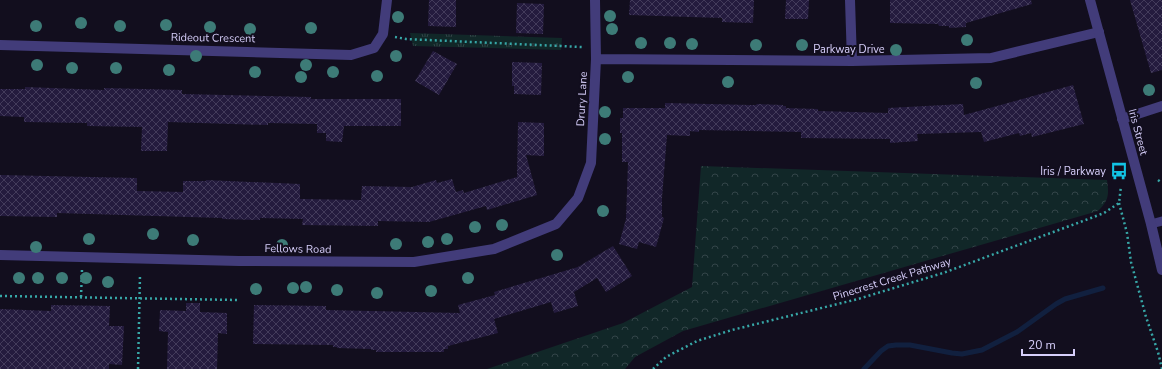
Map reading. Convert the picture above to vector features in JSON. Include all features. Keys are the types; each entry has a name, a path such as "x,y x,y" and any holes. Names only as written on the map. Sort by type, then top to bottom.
{"street":[{"path":"383,34 387,0"},
{"name":"Drury Lane","path":"578,198 591,163 596,59 595,0"},
{"path":"850,0 852,61"},
{"name":"Iris Street","path":"1090,0 1151,224 1162,270"},
{"name":"Parkway Drive","path":"596,59 852,61 991,58 1099,32"},
{"name":"Rideout Crescent","path":"0,45 351,55 374,48 383,34"},
{"path":"1122,119 1162,106"},
{"name":"Fellows Road","path":"0,255 239,261 414,262 494,249 535,233 556,224 578,198"}],"lane":[{"path":"1151,224 1162,221"}],"path":[{"path":"383,34 406,39 596,48"},
{"path":"1158,180 1162,183"},
{"path":"1122,186 1119,203 1131,262 1162,369"},
{"name":"Pinecrest Creek Pathway","path":"653,369 666,357 697,341 732,330 858,299 943,273 1104,213 1119,203"},
{"path":"81,297 82,257"},
{"path":"138,369 140,275"},
{"path":"0,296 238,300"}],"green space":[{"path":"410,33 562,38 561,50 413,46"},
{"path":"701,166 1107,180 1108,194 1104,204 1098,211 683,331 635,357 625,369 487,369 623,323 692,287"}],"building":[{"path":"429,0 456,0 456,27 428,26"},
{"path":"630,0 754,0 753,23 722,22 722,18 629,15"},
{"path":"786,0 809,0 808,19 785,19"},
{"path":"890,0 1031,0 1032,4 966,23 966,27 949,28 949,26 939,26 938,24 890,23"},
{"path":"1130,0 1162,0 1162,70 1151,73"},
{"path":"517,3 544,4 543,34 516,33"},
{"path":"433,51 457,64 439,95 415,81"},
{"path":"512,62 542,63 541,95 514,94 514,86 512,86"},
{"path":"1073,85 1084,124 1032,137 1031,133 1020,136 1019,133 984,142 981,132 917,134 918,141 890,143 890,139 801,138 801,132 699,130 699,132 690,131 690,136 667,135 662,198 662,217 664,218 656,247 639,242 637,249 619,244 626,219 628,162 622,162 622,133 620,133 620,118 623,118 623,108 665,108 665,103 757,105 756,104 783,105 786,106 786,108 818,109 818,111 888,113 888,108 963,104 964,115"},
{"path":"25,87 104,90 104,88 182,90 182,94 311,97 311,99 401,99 401,126 344,126 342,142 326,141 326,133 317,133 317,124 268,123 268,125 168,122 167,151 141,151 142,127 87,126 87,123 24,122 24,117 0,116 0,89 25,89"},
{"path":"518,122 544,123 544,156 526,155 537,195 487,210 486,206 429,222 378,221 378,226 302,225 303,219 260,218 260,220 57,213 57,217 0,216 0,175 137,178 137,191 183,192 183,181 206,180 300,184 300,199 361,200 362,186 412,187 436,180 437,183 452,179 456,192 463,190 464,193 517,177"},
{"path":"613,246 632,276 606,292 597,278 574,292 578,306 554,313 551,302 494,319 498,333 448,346 448,349 444,349 444,352 376,352 376,350 371,349 337,348 333,347 333,345 253,344 254,305 326,306 326,310 460,313 458,305 495,295 494,292 578,267"},
{"path":"186,303 200,303 200,312 227,313 227,334 218,333 217,369 167,369 168,332 159,331 160,310 186,311"},
{"path":"51,305 110,306 109,326 124,326 122,365 109,364 109,369 0,369 0,309 51,311"}],"waterway":[{"path":"864,369 881,351 888,346 910,345 962,354 982,350 1017,332 1065,299 1103,288"}],"place":[{"name":"Iris / Parkway","path":"1119,171"}]}
